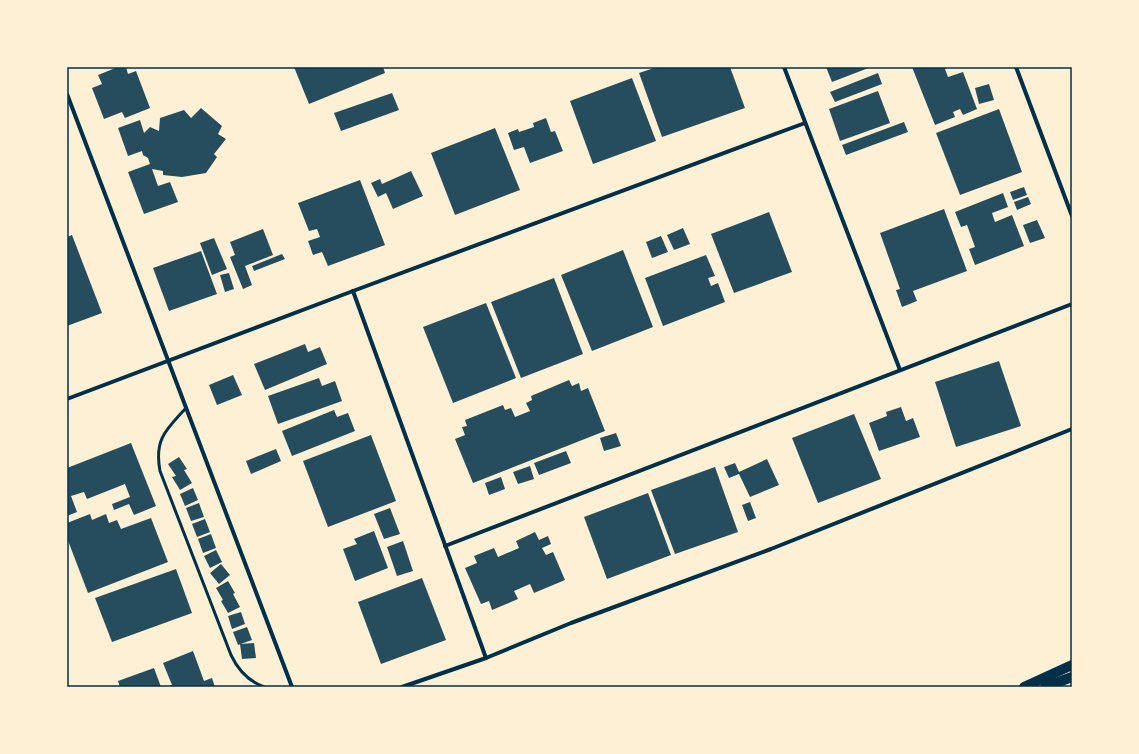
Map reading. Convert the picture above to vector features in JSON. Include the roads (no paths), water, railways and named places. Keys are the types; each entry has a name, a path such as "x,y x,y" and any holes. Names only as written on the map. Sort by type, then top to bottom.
{"main road":[{"path":"1024,687 1072,665"},
{"path":"1045,687 1072,677"}],"street":[{"path":"784,67 900,370"},
{"path":"1016,67 1072,216"},
{"path":"67,94 292,687"},
{"path":"67,399 805,123"},
{"path":"353,291 486,658"},
{"path":"445,546 1072,304"},
{"path":"402,687 486,658 571,623 770,549 1072,429"}],"lane":[{"path":"186,408 165,431 158,451 160,471 231,655 243,674 252,681 264,687"}]}
